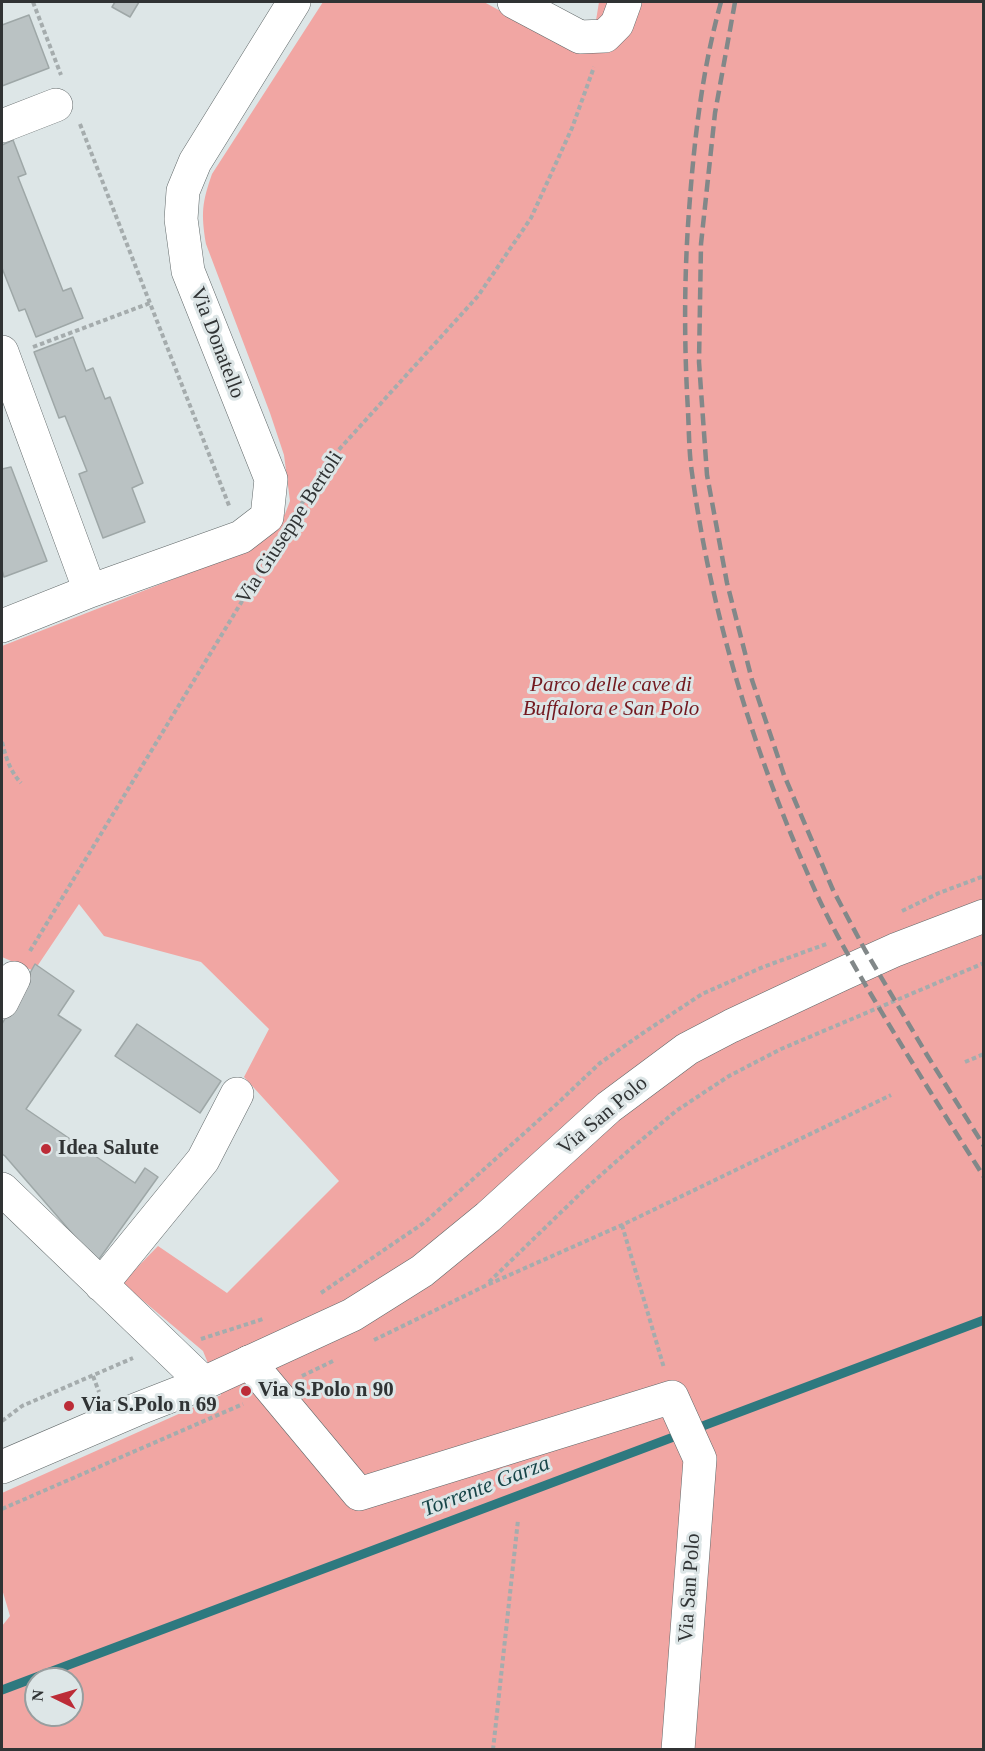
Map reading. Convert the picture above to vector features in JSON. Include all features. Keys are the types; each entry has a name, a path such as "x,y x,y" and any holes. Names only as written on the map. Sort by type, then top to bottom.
{"street":[{"name":"Via Donatello","path":"2,626 90,591 241,537 267,517 271,479 189,271 181,219 183,191 195,162 294,2"},
{"path":"514,2 580,37 605,36 617,24 625,2"},
{"path":"2,126 66,102"},
{"path":"2,355 90,591"},
{"name":"Via San Polo","path":"2,1467 204,1383 352,1315 422,1271 488,1217 609,1107 687,1049 863,964 984,916"},
{"path":"101,1285 203,1160 237,1094"},
{"path":"2,1189 204,1383"},
{"path":"249,1362 359,1494 672,1397"},
{"name":"Via San Polo","path":"672,1397 700,1459 678,1749"}],"path":[{"path":"33,2 66,102 150,303 241,537"},
{"name":"Via Giuseppe Bertoli","path":"296,513 325,465 478,296 531,218 572,128 605,36"},
{"path":"2,355 150,303"},
{"name":"Via Giuseppe Bertoli","path":"8,990 272,552"},
{"path":"2,742 13,774 21,783"},
{"path":"899,913 984,876"},
{"path":"317,1295 424,1222 560,1102 600,1063 643,1033 702,994 763,967 837,941"},
{"path":"891,1095 622,1225 487,1285 584,1190 627,1152 676,1111 729,1076 781,1049 984,963"},
{"path":"965,1062 984,1054"},
{"path":"622,1225 672,1397"},
{"path":"2,1421 22,1406 136,1357 266,1318"},
{"path":"493,1749 518,1520"}],"green space":[{"name":"Parco delle cave di Buffalora e San Polo","path":"323,2 484,2 557,42 591,51 599,2 983,2 983,1749 2,1749 2,1626 10,1616 2,1589 2,1493 221,1395 203,1351 122,1283 158,1246 227,1293 339,1181 244,1077 269,1029 201,962 104,936 79,904 34,971 2,957 2,646 253,548 285,514 290,501 284,455 206,244 203,208 212,174"}],"building":[{"path":"115,2 139,2 130,17 112,7"},
{"path":"29,15 49,68 2,86 2,25"},
{"path":"13,140 26,174 18,177 63,291 71,288 83,318 36,337 25,309 19,311 2,268 2,145"},
{"path":"73,337 86,371 93,368 105,399 110,397 143,483 132,488 145,522 103,538 79,474 87,471 65,416 59,418 34,352"},
{"path":"11,467 47,561 4,577 2,570 2,469"},
{"path":"35,964 74,991 58,1015 81,1030 26,1109 135,1183 145,1168 158,1177 97,1262 2,1154 2,1024"},
{"path":"137,1024 221,1081 200,1113 115,1056"}],"waterway":[{"name":"Torrente Garza","path":"2,1690 984,1320"}],"railway":[{"path":"721,2 714,28 696,132 685,286 690,458 712,583 725,637 757,743 775,795 818,897 872,996 984,1177"},
{"path":"735,2 715,113 701,244 699,362 707,475 727,583 752,680 784,775 833,890 865,950 984,1146"}],"place":[{"name":"Idea Salute","path":"46,1149"},
{"name":"Via S.Polo n 90","path":"246,1391"},
{"name":"Via S.Polo n 69","path":"69,1406"}]}
